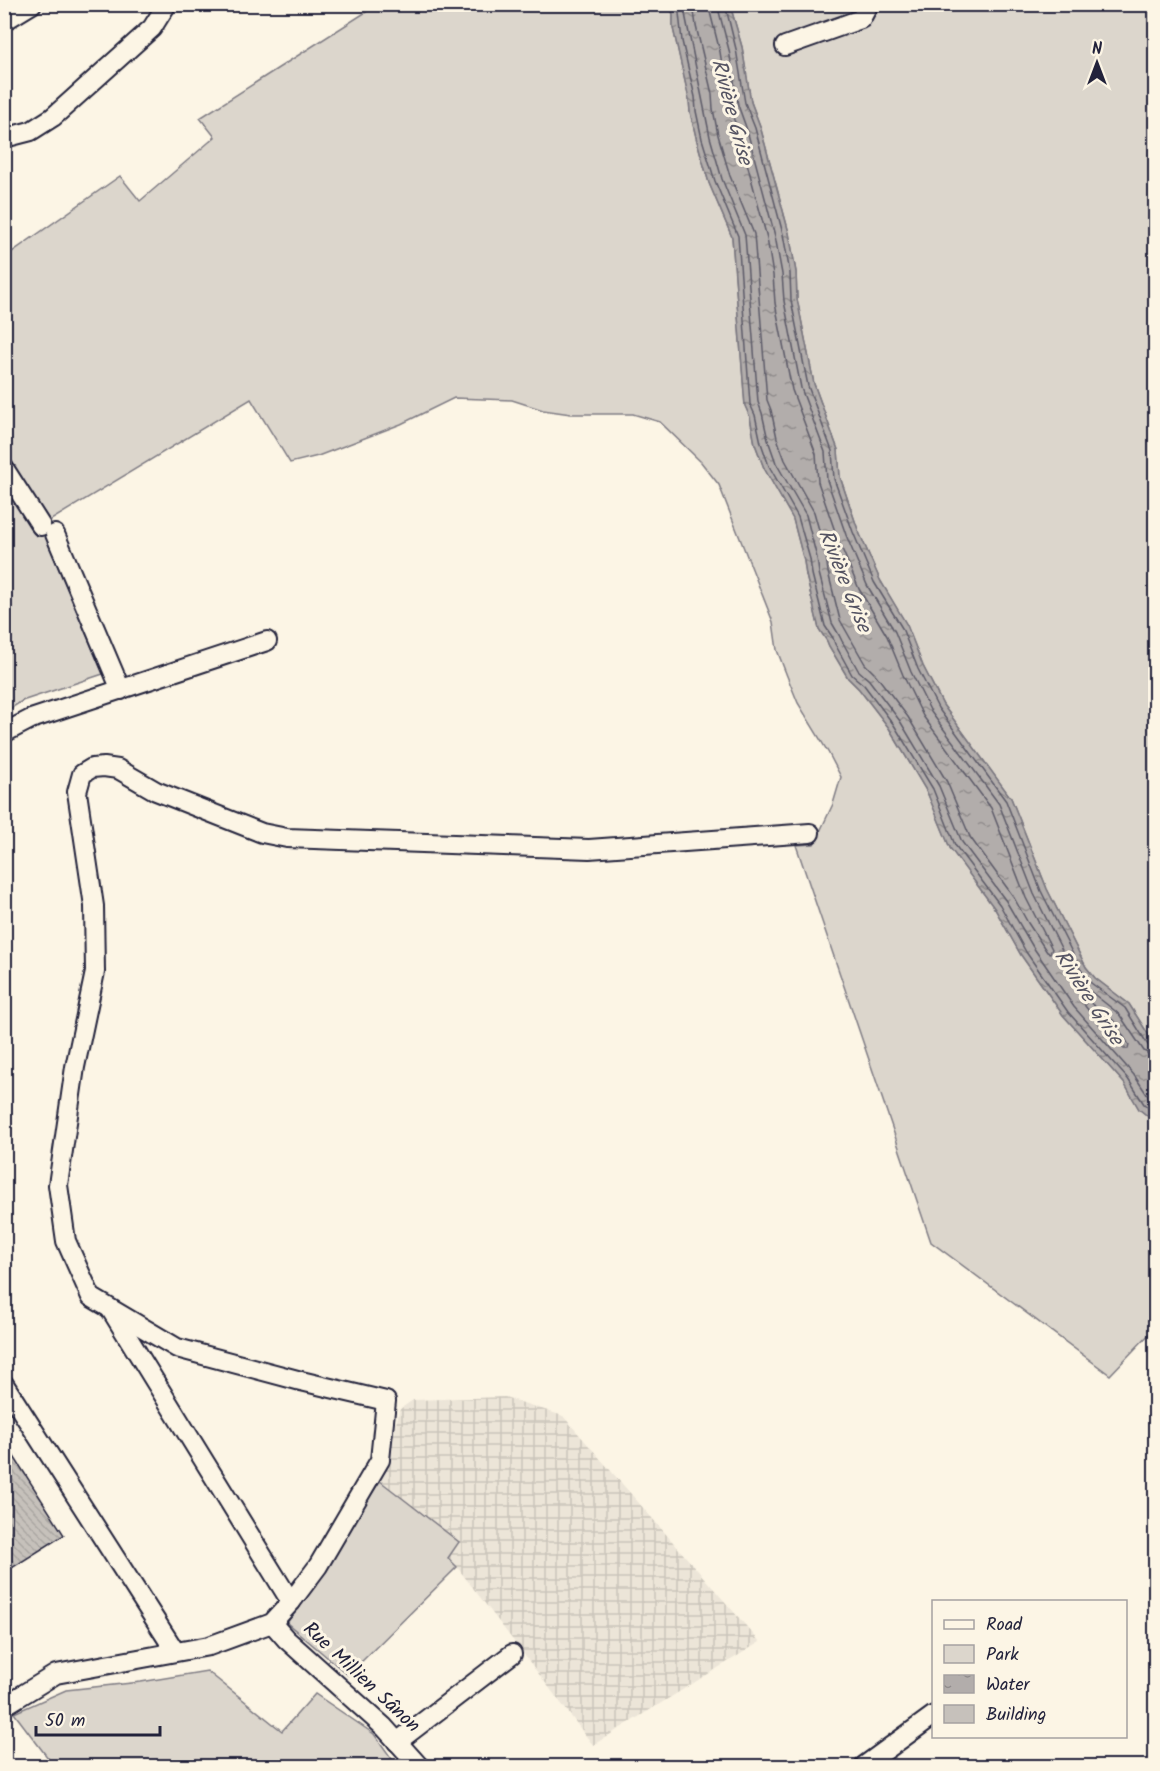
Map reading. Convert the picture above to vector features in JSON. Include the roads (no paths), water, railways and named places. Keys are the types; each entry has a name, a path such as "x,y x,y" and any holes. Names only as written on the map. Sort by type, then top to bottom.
{"street":[{"path":"4,21 32,4"},
{"path":"4,138 31,131 53,117 152,28 167,4"},
{"path":"785,46 861,19 869,4"},
{"path":"4,468 48,530 121,690"},
{"path":"4,733 31,719 267,641"},
{"path":"4,1706 56,1674 209,1646 272,1623 318,1566 380,1460 387,1401 177,1348 91,1297 66,1241 58,1185 75,1067 95,972 94,906 77,792 82,774 92,768 104,766 118,769 156,791 262,833 287,838 589,849 810,833"},
{"path":"110,1308 291,1602"},
{"path":"4,1384 175,1651"},
{"name":"Rue Millien Sânon","path":"272,1623 286,1639 384,1727 414,1765"},
{"path":"397,1742 512,1654"},
{"path":"864,1767 932,1716"}],"water":[{"name":"Rivière Grise","path":"669,5 730,5 742,47 751,102 760,126 789,233 796,272 797,299 814,384 838,450 840,477 858,530 880,580 907,625 923,666 943,705 1011,798 1047,889 1086,967 1095,978 1129,1004 1155,1045 1155,1122 1139,1109 1124,1083 1063,1015 1021,955 995,909 950,848 927,792 889,728 848,678 819,629 793,519 764,468 745,406 732,237 709,183 697,141 673,28 673,14"}]}
